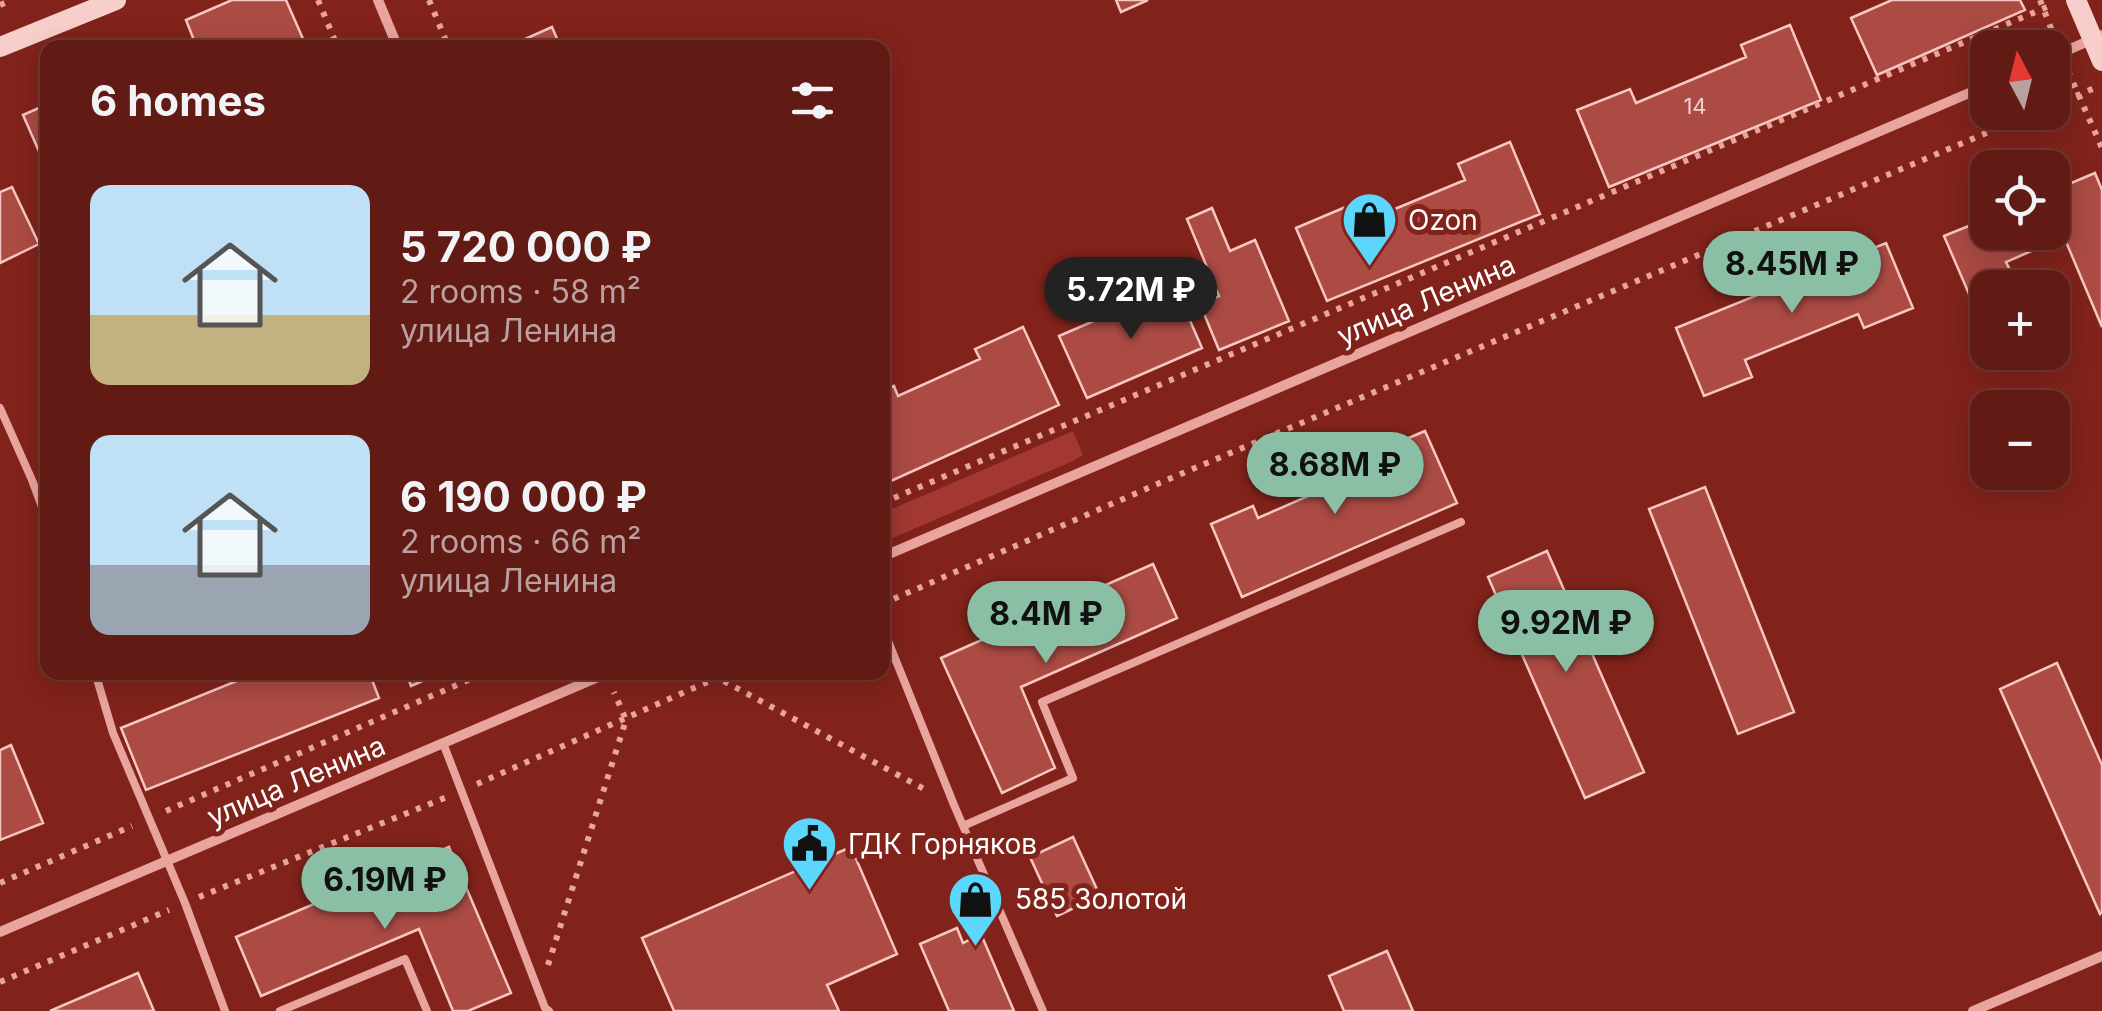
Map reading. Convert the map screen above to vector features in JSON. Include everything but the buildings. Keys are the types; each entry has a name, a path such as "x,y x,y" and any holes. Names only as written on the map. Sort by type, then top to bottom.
{"main road":[{"path":"0,47 116,0"},
{"path":"2076,0 2097,37 2102,60"}],"street":[{"path":"378,0 395,40"},
{"path":"2070,49 2097,37"},
{"name":"улица Ленина","path":"890,554 1970,93"},
{"name":"улица Ленина","path":"0,932 592,680"},
{"path":"1974,1011 2102,956"}],"lane":[{"path":"0,408 40,502"},
{"path":"962,826 1073,778 1042,702 1461,522"},
{"path":"890,646 1042,1011"},
{"path":"97,680 112,733 185,902 225,1011"},
{"path":"443,743 549,1011"},
{"path":"280,1011 405,959 428,1011"}],"path":[{"path":"0,5 12,0"},
{"path":"318,0 335,40"},
{"path":"429,0 446,40"},
{"path":"890,501 2063,0"},
{"path":"2070,98 2102,85"},
{"path":"890,601 1993,130"},
{"path":"0,883 469,680"},
{"path":"540,993 626,720 611,680"},
{"path":"0,982 626,720 707,680"},
{"path":"726,680 954,805"}],"shaded area":[{"path":"1073,431 1083,455 890,539 890,510"}],"place":[{"name":"Ozon","path":"1369,269"},
{"name":"ГДК Горняков","path":"809,893"},
{"name":"585 Золотой","path":"976,948"}]}
